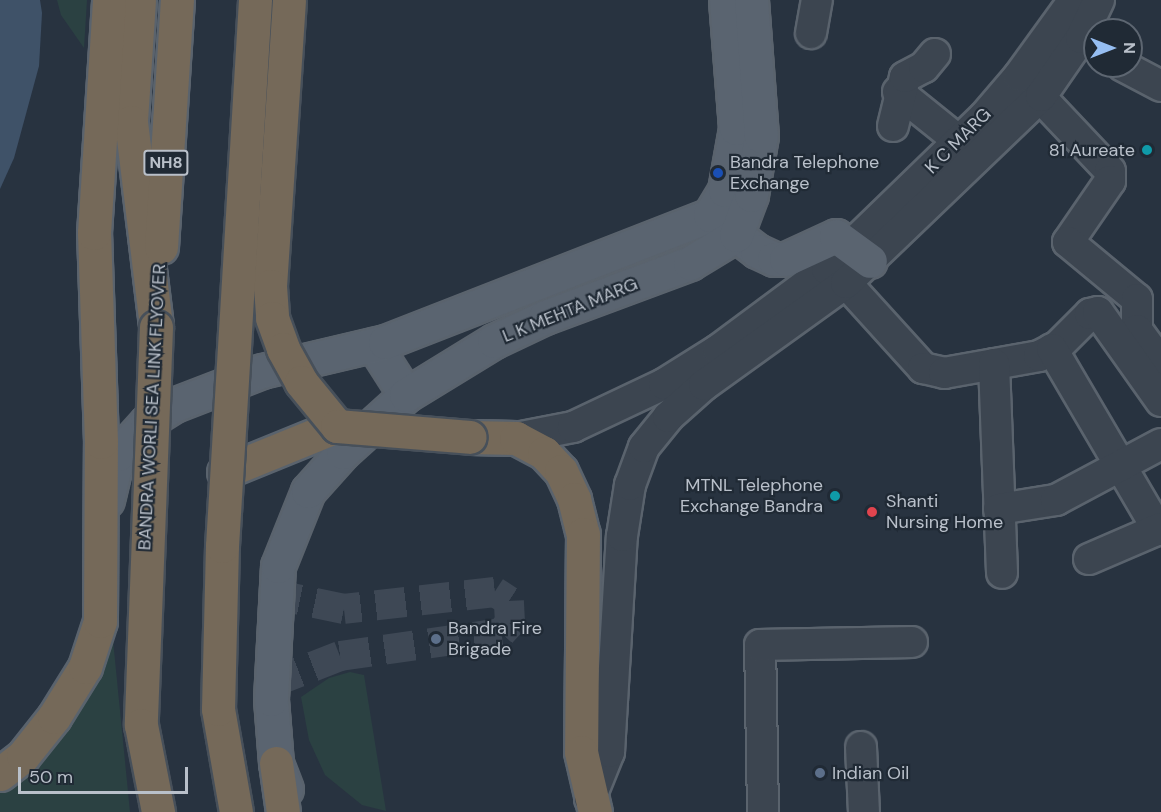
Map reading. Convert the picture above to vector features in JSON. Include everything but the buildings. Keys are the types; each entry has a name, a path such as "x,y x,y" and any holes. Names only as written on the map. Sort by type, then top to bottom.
{"highway":[{"path":"0,774 23,756 54,717 85,667 100,621 102,538 94,233 109,0"},
{"path":"139,0 131,122 156,327"},
{"name":"BANDRA WORLI SEA LINK FLYOVER","path":"158,812 141,725 156,327 177,0"},
{"path":"236,812 219,709 224,472 255,0"},
{"path":"289,0 270,286 272,318 283,349 301,382 337,426"},
{"path":"224,472 337,426 470,437 516,438 544,453 561,471 583,534 581,752 592,805"},
{"path":"276,763 283,812"}],"main road":[{"path":"726,0 736,128 725,190 711,215 736,235 774,259 797,255 830,237 861,253"},
{"path":"736,235 751,195 761,136 751,0"},
{"name":"L K MEHTA MARG","path":"102,538 110,484 118,454 147,422 174,405 262,371 374,345 711,215"},
{"name":"L K MEHTA MARG","path":"296,812 276,763 271,699 278,566 308,491 343,452 406,395 494,341 545,317 690,263 736,235"},
{"path":"479,305 494,341"},
{"path":"374,345 406,395"}],"street":[{"path":"811,33 817,0"},
{"name":"K C MARG","path":"861,253 1019,76 1083,21"},
{"name":"K C MARG","path":"861,253 1041,96 1083,22"},
{"path":"893,126 898,92 905,78 924,67 934,54"},
{"path":"1019,76 1041,96 1112,174 1068,242 1137,299 1137,330 1161,363"},
{"path":"1143,77 1161,86"},
{"path":"898,92 959,141"},
{"path":"592,805 609,752 622,536 630,485 644,447 668,417 861,253"},
{"path":"836,276 923,368 944,373 1039,356 1052,349 1090,314 1102,314 1161,401"},
{"path":"516,438 573,427 664,384 836,276"},
{"path":"1052,349 1159,529 1089,559"},
{"path":"994,364 1002,573"},
{"path":"999,509 1056,500 1122,468 1161,444"},
{"path":"763,812 760,645 912,642"},
{"path":"861,747 864,812"}],"green space":[{"path":"57,0 87,0 84,48 61,15"},
{"path":"113,640 130,812 0,812 0,789 90,688"},
{"path":"350,672 364,675 386,811 362,805 325,775 309,740 301,697 329,678"}],"water":[{"path":"0,0 40,0 42,13 39,66 14,158 0,189"}],"tunnel":[{"path":"271,683 340,656 501,633 510,623 509,601 495,592 344,609 291,598 277,588"}],"place":[{"name":"81 Aureate","path":"1147,150"},
{"name":"Bandra Telephone Exchange","path":"718,173"},
{"name":"MTNL Telephone Exchange Bandra","path":"835,496"},
{"name":"Shanti Nursing Home","path":"872,512"},
{"name":"Bandra Fire Brigade","path":"436,639"},
{"name":"Indian Oil","path":"820,773"}]}
